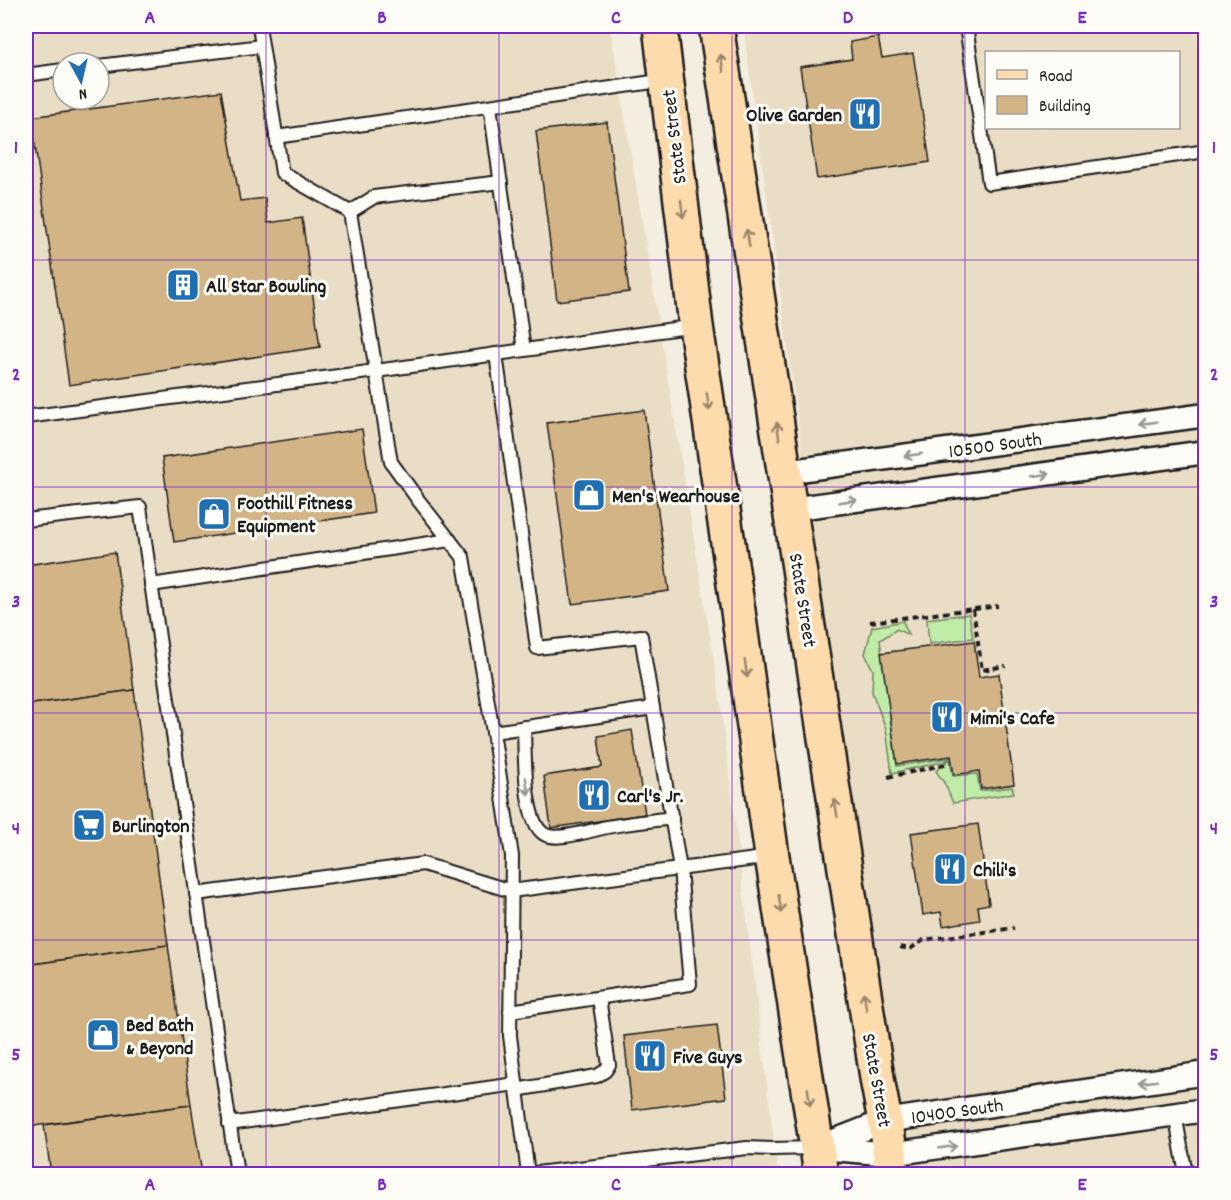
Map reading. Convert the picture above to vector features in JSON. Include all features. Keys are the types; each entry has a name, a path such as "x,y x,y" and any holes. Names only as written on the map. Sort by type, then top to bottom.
{"main road":[{"name":"State Street","path":"660,26 696,326 772,856 819,1161"},
{"name":"State Street","path":"716,26 891,1164"}],"street":[{"name":"10500 South","path":"784,472 1206,415"},
{"name":"10500 South","path":"790,509 1206,452"},
{"name":"10400 South","path":"819,1161 885,1121 1206,1073"},
{"name":"10400 South","path":"819,1161 891,1164 1206,1110"}],"lane":[{"path":"259,26 282,173 350,212"},
{"path":"966,26 989,183 1206,151"},
{"path":"111,65 262,46"},
{"path":"26,75 51,72"},
{"path":"276,137 666,80"},
{"path":"490,106 524,350"},
{"path":"350,212 374,196 501,182"},
{"path":"350,212 391,462 464,557 512,856 510,1036 527,1174 747,1148 772,1149 819,1161"},
{"path":"26,417 696,326"},
{"path":"496,354 537,648 641,636 680,869 690,984 510,1011"},
{"path":"26,520 140,507 237,1174"},
{"path":"151,585 450,540"},
{"path":"493,732 653,708"},
{"path":"524,727 525,779 531,814 540,831 546,835 554,837 672,818"},
{"path":"196,894 423,864 511,891 772,856"},
{"path":"229,1124 597,1076 609,1065 599,998"},
{"path":"1175,1114 1186,1174"}],"path":[{"path":"870,622 998,606"},
{"path":"973,609 982,670 1006,666"},
{"path":"888,777 947,764"},
{"path":"900,947 910,949 924,940 1014,928"}],"shaded area":[{"path":"26,26 610,26 719,692 778,1174 26,1174"},
{"path":"743,26 1205,26 1205,1174 902,1174"}],"green space":[{"path":"969,614 973,638 929,644 927,619"},
{"path":"903,621 908,635 897,629 880,640 897,766 949,758 946,761 892,773 886,729 872,692 873,670 865,654 872,627"},
{"path":"950,759 953,776 977,774 980,791 1012,787 1014,793 953,803 945,784 936,771"}],"building":[{"name":"Olive Garden","path":"878,37 882,58 913,53 930,162 817,179 800,67 852,59 850,42"},
{"name":"All Star Bowling","path":"221,91 240,201 265,198 268,223 302,218 320,347 69,385 31,117 75,111 111,111 111,106"},
{"path":"607,122 629,292 557,301 536,131"},
{"path":"644,410 669,591 572,604 547,423"},
{"path":"362,429 374,513 174,542 162,458"},
{"path":"115,552 134,690 26,705 26,565"},
{"name":"Mimi's Cafe","path":"974,641 979,677 999,674 1014,784 981,789 979,771 954,775 951,756 897,764 881,653"},
{"name":"Burlington","path":"134,690 168,945 26,965 26,705"},
{"name":"Carl's Jr.","path":"632,730 645,814 551,828 544,776 602,767 598,736"},
{"name":"Chili's","path":"978,824 989,904 978,906 980,920 943,926 941,912 923,915 911,833"},
{"name":"Bed Bath & Beyond","path":"168,945 191,1105 26,1127 26,965"},
{"path":"717,1025 726,1098 632,1110 624,1036"},
{"path":"191,1105 202,1174 51,1174 44,1125"}],"place":[{"name":"Olive Garden","path":"865,114"},
{"name":"All Star Bowling","path":"183,285"},
{"name":"Men's Wearhouse","path":"589,495"},
{"name":"Foothill Fitness Equipment","path":"214,514"},
{"name":"Mimi's Cafe","path":"947,717"},
{"name":"Carl's Jr.","path":"594,795"},
{"name":"Burlington","path":"89,825"},
{"name":"Chili's","path":"950,869"},
{"name":"Bed Bath & Beyond","path":"103,1035"},
{"name":"Five Guys","path":"650,1056"}]}
